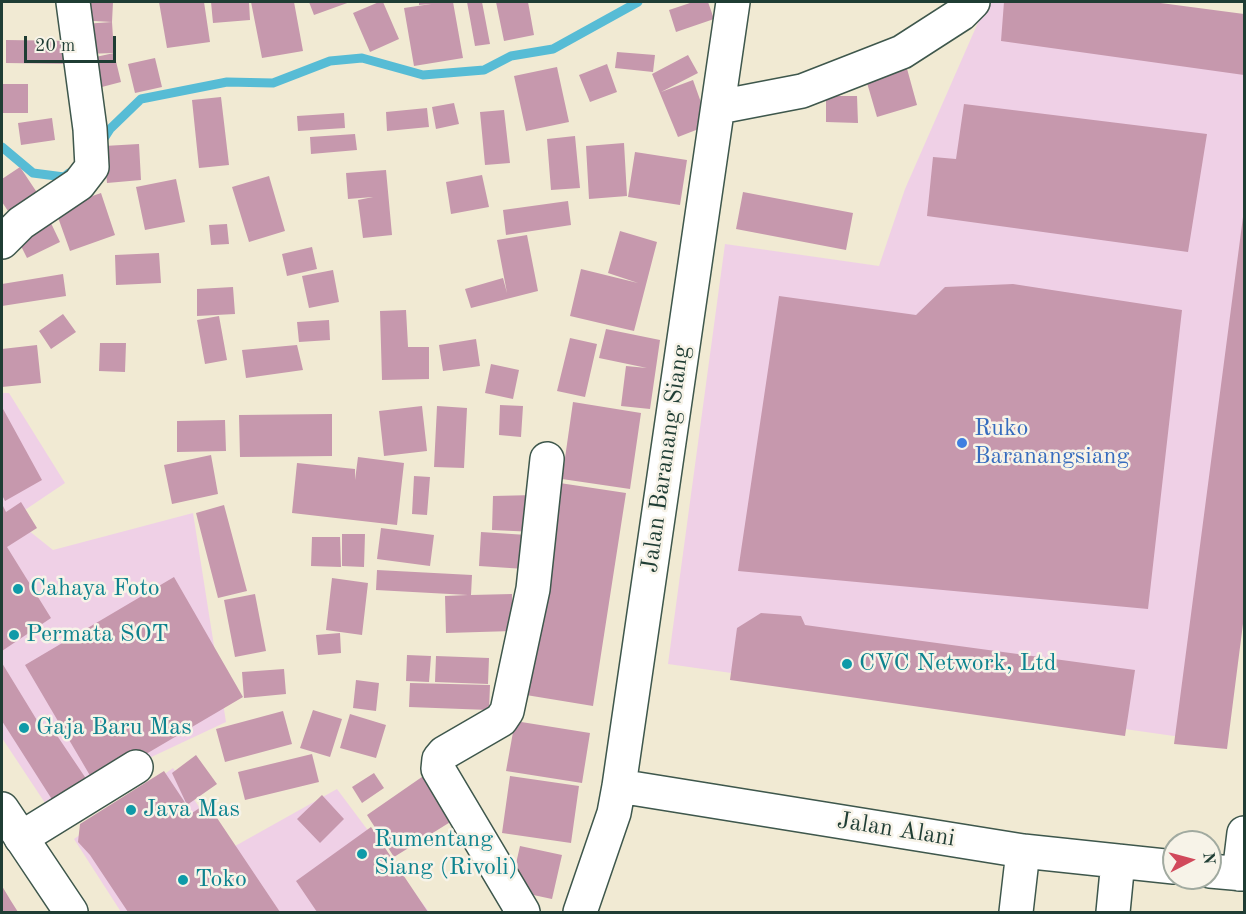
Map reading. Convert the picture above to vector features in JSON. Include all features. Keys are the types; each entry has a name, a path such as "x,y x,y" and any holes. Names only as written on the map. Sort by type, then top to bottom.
{"street":[{"path":"2,242 21,223 80,184 92,167 90,129 73,2"},
{"path":"719,107 802,91 902,52 961,14 974,2"},
{"name":"Jalan Baranang Siang","path":"580,912 614,813 619,786 733,4"},
{"path":"523,912 438,768 439,759 444,753 501,720 507,711 533,590 547,459"},
{"path":"21,838 136,767"},
{"name":"Jalan Alani","path":"619,786 1023,850 1162,866"},
{"path":"2,809 71,912"},
{"path":"1231,873 1245,833"},
{"path":"1016,912 1023,850"},
{"path":"1113,912 1118,861"}],"shaded area":[{"path":"987,2 1110,2 1244,20 1244,574 1216,742 668,664 725,244 879,266 905,189"},
{"path":"2,393 9,393 65,483 13,518 53,550 193,513 226,722 47,806 2,738"},
{"path":"173,768 228,850 337,789 429,912 121,912 74,839"}],"building":[{"path":"77,2 113,2 112,22 76,20"},
{"path":"159,2 204,2 210,42 167,48"},
{"path":"211,2 249,2 250,20 213,23"},
{"path":"251,2 294,2 303,51 262,58"},
{"path":"309,2 350,2 314,15"},
{"path":"383,2 399,39 370,52 353,13"},
{"path":"419,2 453,2 463,58 414,66 404,8 431,4 419,5"},
{"path":"467,2 482,2 490,44 475,46"},
{"path":"496,2 528,2 534,35 504,41"},
{"path":"693,2 708,2 714,19 676,32 669,10"},
{"path":"1004,2 1153,2 1244,14 1244,75 1001,41"},
{"path":"112,22 114,53 85,54 83,24"},
{"path":"6,40 76,41 76,64 6,63"},
{"path":"617,52 655,55 653,72 615,68"},
{"path":"114,53 121,82 98,88 91,58"},
{"path":"688,55 698,73 661,92 693,80 709,125 678,137 652,74"},
{"path":"155,58 162,87 135,93 128,64"},
{"path":"607,64 617,92 590,102 579,75"},
{"path":"906,65 917,105 877,117 865,76"},
{"path":"557,67 569,122 526,131 514,76"},
{"path":"2,84 28,84 28,113 2,113"},
{"path":"826,96 857,96 858,123 826,122"},
{"path":"221,97 229,165 199,168 192,100"},
{"path":"454,103 459,124 436,129 432,107"},
{"path":"964,104 1207,134 1188,252 927,216 933,157 956,159"},
{"path":"427,108 429,127 387,131 386,112"},
{"path":"504,110 510,163 485,165 480,112"},
{"path":"344,113 345,128 298,131 297,116"},
{"path":"52,118 55,140 21,145 18,123"},
{"path":"355,134 357,150 311,154 310,137"},
{"path":"575,136 580,188 551,190 547,139"},
{"path":"624,143 627,196 589,199 586,146"},
{"path":"139,144 141,180 107,183 104,146"},
{"path":"635,152 687,160 680,205 628,197"},
{"path":"20,167 42,200 14,220 2,202 2,179"},
{"path":"386,170 392,235 363,238 358,200 373,197 348,199 346,173"},
{"path":"482,175 489,207 451,214 446,182"},
{"path":"269,176 285,231 249,242 232,187"},
{"path":"176,179 185,222 145,230 136,187"},
{"path":"743,192 853,213 846,250 736,229"},
{"path":"101,193 115,235 70,251 55,209"},
{"path":"568,201 571,225 506,235 503,210"},
{"path":"1243,217 1244,616 1227,749 1174,744"},
{"path":"49,219 60,242 27,258 16,236"},
{"path":"227,224 229,244 211,245 209,225"},
{"path":"620,231 657,242 634,331 570,316 581,269 638,283 608,273"},
{"path":"527,235 538,291 471,308 465,289 503,278 507,293 497,240"},
{"path":"312,247 317,269 287,276 282,254"},
{"path":"159,253 161,283 116,285 115,255"},
{"path":"333,270 339,302 309,308 302,276"},
{"path":"63,274 66,296 2,306 2,284"},
{"name":"Ruko Baranangsiang","path":"1013,284 1182,310 1148,609 738,571 779,296 916,315 945,287"},
{"path":"233,287 235,314 197,316 197,289"},
{"path":"406,310 408,347 429,347 429,379 382,380 380,311"},
{"path":"63,314 76,332 51,349 39,331"},
{"path":"219,316 227,360 205,364 197,320"},
{"path":"329,320 330,340 299,342 297,322"},
{"path":"606,329 660,340 650,409 621,406 626,366 647,368 599,358"},
{"path":"570,338 597,344 585,397 557,391"},
{"path":"476,339 480,366 443,371 439,345"},
{"path":"100,343 126,343 125,372 99,371"},
{"path":"37,345 41,383 2,387 2,349"},
{"path":"297,345 303,370 246,378 242,350"},
{"path":"491,364 519,370 513,399 485,393"},
{"path":"573,402 641,413 630,489 562,479"},
{"path":"500,405 523,406 521,437 499,435"},
{"path":"422,406 427,451 384,456 379,411"},
{"path":"437,406 467,408 464,468 434,467"},
{"path":"2,407 42,480 5,501 2,495"},
{"path":"332,414 332,456 240,457 239,415"},
{"path":"225,420 226,451 177,452 177,421"},
{"path":"211,455 218,494 172,504 164,465"},
{"path":"358,457 404,463 397,525 292,513 297,463 355,469 355,480"},
{"path":"414,476 430,477 427,515 412,514"},
{"path":"553,482 626,493 593,706 520,694"},
{"path":"535,495 535,532 492,530 493,496"},
{"path":"21,502 37,528 7,547 51,618 2,651 2,504 6,512"},
{"path":"224,505 247,591 218,598 196,513"},
{"path":"381,528 434,535 430,566 377,559"},
{"path":"481,532 527,535 525,569 479,566"},
{"path":"342,534 365,534 364,567 342,566"},
{"path":"312,537 340,537 341,567 311,566"},
{"path":"377,570 472,575 471,595 512,594 513,631 446,633 445,596 468,595 376,590"},
{"path":"174,577 243,697 95,784 25,665"},
{"path":"332,578 368,583 362,635 326,630"},
{"path":"255,594 266,651 235,657 224,600"},
{"path":"761,613 801,616 805,625 1135,670 1125,736 730,680 737,628"},
{"path":"340,633 341,653 318,655 316,635"},
{"path":"407,655 431,656 429,682 406,681"},
{"path":"436,656 489,658 488,684 435,682"},
{"path":"2,663 46,735 54,731 91,786 53,801 2,721"},
{"path":"284,669 286,694 244,698 242,672"},
{"path":"356,680 379,683 376,711 353,708"},
{"path":"410,683 490,685 489,710 409,707"},
{"path":"313,710 342,719 330,757 300,748"},
{"path":"283,711 292,744 225,762 216,729"},
{"path":"350,714 386,725 376,758 340,748"},
{"path":"515,721 590,733 582,783 506,771"},
{"path":"312,754 319,782 245,800 238,772"},
{"path":"196,755 217,784 187,805 172,773"},
{"path":"432,770 460,816 394,857 367,815"},
{"path":"164,771 192,813 207,803 280,912 128,912 90,855 78,842 80,824"},
{"path":"374,773 384,788 362,803 352,787"},
{"path":"510,776 579,786 571,843 502,833"},
{"path":"322,795 344,819 320,843 297,819"},
{"name":"Rumentang Siang (Rivoli)","path":"371,827 428,912 317,912 296,881"},
{"path":"520,846 562,855 552,899 510,890"},
{"path":"2,886 11,901 18,912 2,912"}],"waterway":[{"path":"101,143 110,129 141,99 227,82 273,83 330,61 362,58 423,75 484,70 511,56 553,49 638,2"},
{"path":"2,147 33,173 64,177 69,173"}],"place":[{"name":"Ruko Baranangsiang","path":"962,443"},
{"name":"Cahaya Foto","path":"18,589"},
{"name":"Permata SOT","path":"14,635"},
{"name":"CVC Network, Ltd","path":"847,664"},
{"name":"Gaja Baru Mas","path":"24,728"},
{"name":"Java Mas","path":"131,810"},
{"name":"Rumentang Siang (Rivoli)","path":"362,854"},
{"name":"Toko","path":"183,880"}]}
